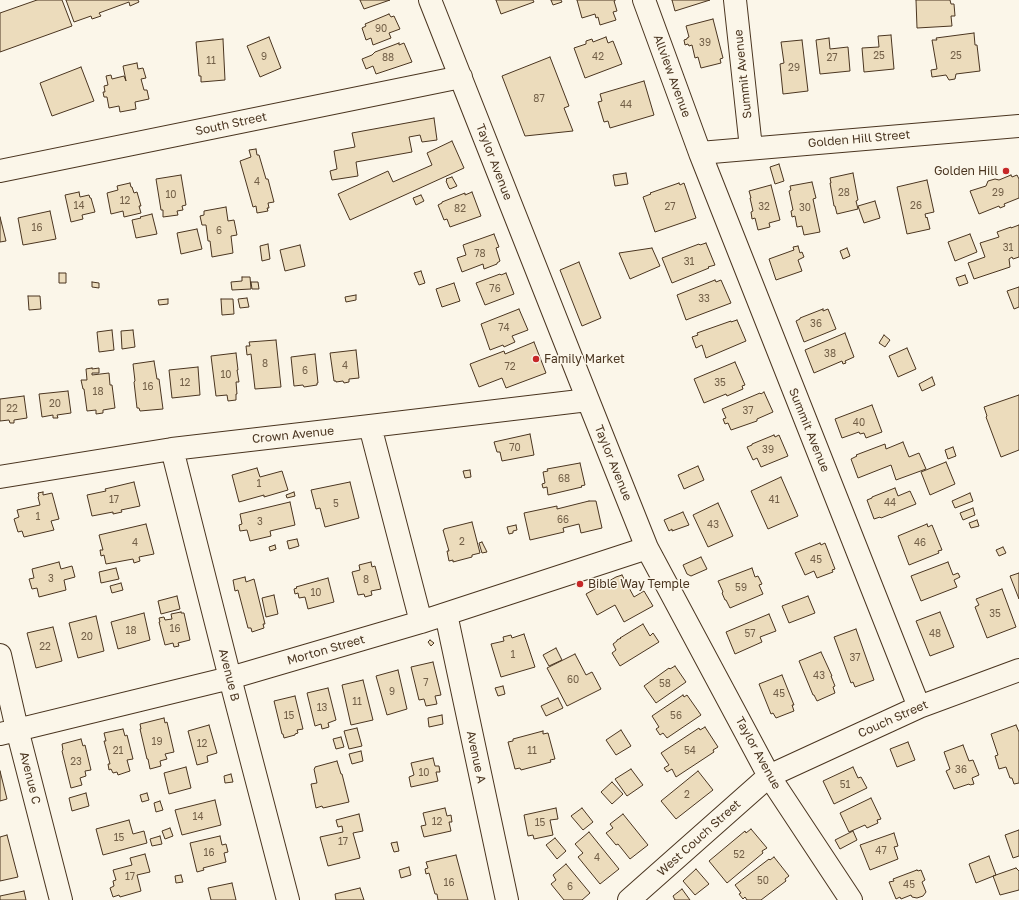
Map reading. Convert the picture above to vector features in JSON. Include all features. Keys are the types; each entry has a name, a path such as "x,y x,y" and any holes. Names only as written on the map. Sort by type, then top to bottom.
{"street":[{"name":"Taylor Avenue","path":"430,0 647,548 769,776 851,900"},
{"name":"Allview Avenue","path":"644,0 700,153"},
{"name":"Summit Avenue","path":"735,0 751,148"},
{"name":"South Street","path":"0,171 461,77"},
{"name":"Golden Hill Street","path":"700,153 1019,126"},
{"name":"Summit Avenue","path":"700,153 918,707"},
{"name":"Crown Avenue","path":"0,477 172,449 588,400"},
{"path":"370,426 421,622"},
{"name":"Avenue B","path":"172,449 288,900"},
{"name":"Morton Street","path":"9,732 230,678 421,622 647,548"},
{"name":"Avenue A","path":"446,614 506,900"},
{"name":"Avenue C","path":"0,655 9,732 61,900"},
{"name":"Couch Street","path":"769,776 918,707 1019,670"},
{"name":"West Couch Street","path":"629,900 769,776"}],"building":[{"path":"37,0 62,0 72,26 0,52 0,13"},
{"path":"66,0 138,0 139,2 130,6 129,2 99,13 101,16 92,19 91,16 74,22"},
{"path":"360,0 390,0 364,9"},
{"path":"496,0 533,0 534,2 501,14"},
{"path":"551,0 561,0 562,2 553,5"},
{"path":"577,0 615,0 617,11 613,12 616,20 600,25 598,17 596,18 595,14 582,18"},
{"path":"672,0 710,0 675,11"},
{"path":"916,0 950,0 951,4 954,4 955,16 951,16 952,26 917,28"},
{"path":"389,14 391,17 394,16 400,29 389,33 391,38 373,45 371,38 366,40 362,28 366,26 365,24"},
{"path":"713,19 723,58 720,59 721,63 701,68 698,57 695,58 692,45 685,45 684,40 689,37 686,26"},
{"path":"974,33 980,71 956,74 955,79 949,80 946,75 932,77 931,70 937,69 932,40 937,40 936,38"},
{"path":"891,35 894,69 864,72 862,48 879,47 878,36"},
{"path":"269,37 281,68 260,77 247,46"},
{"path":"606,37 608,43 613,41 622,64 585,78 574,48 586,44 586,41 592,39 593,42"},
{"path":"829,38 830,49 848,47 850,71 820,74 816,40"},
{"path":"223,39 225,80 201,82 201,76 199,76 196,42"},
{"path":"802,40 808,91 783,94 780,64 784,63 781,42"},
{"path":"399,43 399,45 404,43 412,62 376,74 373,66 366,69 362,59 372,55 375,52"},
{"path":"550,57 569,106 564,108 573,131 525,136 502,76"},
{"path":"137,63 138,69 143,68 146,78 141,79 144,90 147,90 149,99 135,102 136,109 120,112 119,106 109,108 107,97 104,97 103,92 105,92 104,86 108,85 106,76 111,75 112,79 124,76 126,81 123,66"},
{"path":"81,67 94,101 52,116 40,83"},
{"path":"644,81 654,115 610,128 608,121 604,122 598,102 602,101 600,94"},
{"path":"434,118 437,140 422,142 420,135 409,137 412,152 356,162 358,176 332,180 330,171 337,169 334,151 355,147 352,133"},
{"path":"452,141 464,168 350,220 338,194 388,171 393,182 432,165 427,153"},
{"path":"256,149 266,179 268,179 274,202 268,203 268,211 257,213 256,206 253,207 240,161 251,157 249,150"},
{"path":"779,164 784,181 775,184 770,167"},
{"path":"626,173 628,184 615,186 613,175"},
{"path":"853,173 858,200 856,201 858,209 837,214 834,206 830,178"},
{"path":"181,175 186,205 182,206 183,210 177,211 178,215 163,217 163,210 161,210 156,179"},
{"path":"1011,175 1012,177 1017,175 1019,179 1019,198 1004,204 1005,206 1000,208 999,206 979,214 970,191 986,186 988,181 995,179 999,180"},
{"path":"452,177 457,186 450,189 446,179"},
{"path":"927,180 934,212 925,214 930,229 907,234 897,187"},
{"path":"812,182 816,198 813,199 820,232 804,235 802,226 797,227 795,216 792,217 791,211 793,210 789,191 791,190 790,186"},
{"path":"130,183 134,193 137,192 141,206 139,206 141,213 124,217 123,211 111,214 107,193 118,190 117,186"},
{"path":"679,183 680,185 684,183 696,218 655,232 643,197"},
{"path":"771,185 780,220 769,223 770,227 758,230 755,218 752,219 751,212 753,211 749,191"},
{"path":"79,192 80,197 89,195 95,212 82,215 83,219 71,222 65,195"},
{"path":"472,192 481,216 450,227 447,219 444,220 438,205 465,193 465,195"},
{"path":"421,195 424,201 416,205 413,198"},
{"path":"875,201 880,218 864,223 858,206"},
{"path":"226,207 228,221 234,220 237,235 231,236 233,253 212,257 206,225 202,225 200,216 204,215 204,211"},
{"path":"50,211 56,239 23,245 18,218"},
{"path":"152,214 157,234 136,238 132,220"},
{"path":"0,217 6,241 0,242"},
{"path":"1019,225 1019,257 1013,259 1012,257 1009,259 1010,267 974,279 968,263 985,257 980,243 999,237 997,232"},
{"path":"197,229 202,249 181,254 177,233"},
{"path":"494,234 499,247 496,248 500,261 497,264 484,269 483,264 462,272 457,258 466,255 463,245"},
{"path":"970,234 977,252 955,261 948,242"},
{"path":"706,243 715,265 672,283 662,258 699,244"},
{"path":"268,244 270,259 262,261 260,246"},
{"path":"300,245 305,266 285,271 280,250"},
{"path":"798,246 800,253 802,252 804,257 798,260 802,271 776,280 769,259 794,250 793,247"},
{"path":"652,248 660,266 630,279 619,253"},
{"path":"847,248 850,256 843,259 840,251"},
{"path":"579,262 601,318 582,326 560,270"},
{"path":"421,271 425,283 419,285 414,273"},
{"path":"59,273 66,273 66,283 59,283"},
{"path":"506,273 514,294 485,305 476,283"},
{"path":"965,275 968,283 959,286 956,278"},
{"path":"242,277 250,277 251,289 232,290 231,282 242,281"},
{"path":"715,280 716,282 721,280 731,303 686,320 677,295"},
{"path":"92,282 99,283 99,288 92,287"},
{"path":"251,282 258,282 259,289 252,289"},
{"path":"454,283 460,301 442,307 436,289"},
{"path":"1019,287 1019,307 1014,309 1007,291"},
{"path":"356,295 356,300 346,302 345,297"},
{"path":"28,296 40,296 41,309 29,310"},
{"path":"247,298 249,307 240,308 238,299"},
{"path":"168,299 168,304 159,305 158,300"},
{"path":"221,299 233,299 234,314 222,315"},
{"path":"519,309 528,330 512,336 515,342 504,347 503,345 490,350 481,324"},
{"path":"823,309 823,311 828,309 836,329 804,342 796,321"},
{"path":"737,320 746,341 706,358 702,345 696,348 692,337 698,335 697,333"},
{"path":"112,330 114,350 99,352 97,332"},
{"path":"133,330 135,347 122,349 121,331"},
{"path":"845,333 854,357 845,361 846,363 843,364 842,361 814,373 805,350"},
{"path":"884,335 890,340 885,347 879,343"},
{"path":"276,340 281,387 255,389 251,354 247,355 246,346 250,346 249,342"},
{"path":"534,342 546,373 506,388 502,378 479,387 470,364 504,351 505,354"},
{"path":"907,348 916,369 898,377 889,356"},
{"path":"356,350 359,378 349,379 349,382 344,383 343,381 334,381 330,353"},
{"path":"236,353 239,382 236,382 236,400 228,401 227,395 216,396 211,356"},
{"path":"315,354 317,385 304,387 303,385 294,386 291,357"},
{"path":"154,361 157,379 159,379 163,409 140,411 139,408 137,408 133,364"},
{"path":"735,362 745,385 742,386 743,389 704,403 694,379"},
{"path":"198,367 200,395 172,398 169,370"},
{"path":"99,368 99,373 92,373 92,375 109,373 110,385 112,385 115,408 103,410 103,413 96,414 96,410 87,411 84,389 81,380 87,380 86,369"},
{"path":"932,377 935,385 922,391 919,384"},
{"path":"68,391 71,413 57,415 58,418 53,418 53,415 42,417 39,394"},
{"path":"764,392 773,412 757,419 757,421 731,430 728,423 725,424 723,419 726,418 722,409"},
{"path":"1019,395 1019,450 1001,457 986,417 984,407"},
{"path":"24,396 27,418 14,420 14,423 10,423 9,420 0,421 0,399"},
{"path":"872,405 882,432 866,438 864,433 860,434 859,432 842,438 835,419"},
{"path":"530,434 534,455 502,461 500,452 497,452 494,442"},
{"path":"774,435 775,437 779,435 788,456 761,467 757,458 753,460 747,447"},
{"path":"903,442 909,457 919,453 926,469 896,480 891,465 858,478 851,459 857,456 856,455 885,444 886,449"},
{"path":"953,447 956,456 948,459 945,450"},
{"path":"946,462 955,484 930,495 921,472"},
{"path":"580,463 585,485 548,495 547,487 543,488 542,484 545,483 543,472 548,471 547,469"},
{"path":"698,466 704,480 684,489 678,475"},
{"path":"257,468 260,477 282,471 288,490 239,502 232,475"},
{"path":"470,470 471,477 465,478 463,471"},
{"path":"781,477 798,516 768,529 751,491"},
{"path":"134,482 140,506 121,510 122,512 113,514 113,512 92,516 87,495 106,491 105,489"},
{"path":"350,482 359,518 325,527 320,508 316,509 311,490"},
{"path":"895,488 898,496 910,491 916,504 881,518 874,519 867,500"},
{"path":"43,492 43,495 52,493 59,519 51,521 54,530 24,537 22,531 18,532 14,519 19,517 17,510 40,505 38,493"},
{"path":"294,492 295,496 287,498 286,495"},
{"path":"970,493 973,501 955,508 952,501"},
{"path":"589,501 596,501 602,528 581,533 579,524 563,528 564,532 530,540 524,513 557,506 557,509"},
{"path":"290,502 295,525 270,531 271,536 250,541 247,530 240,531 239,525 242,524 240,514"},
{"path":"718,503 733,536 708,547 693,515"},
{"path":"973,508 975,515 963,520 960,513"},
{"path":"683,512 689,525 669,531 664,520"},
{"path":"977,520 979,526 971,528 969,523"},
{"path":"472,522 480,553 472,555 472,557 453,562 453,560 449,561 447,551 449,551 443,530"},
{"path":"146,524 154,554 139,557 140,561 134,563 133,559 106,564 104,555 101,556 100,550 103,550 99,535"},
{"path":"927,524 928,527 932,525 942,550 938,551 939,553 909,565 898,536"},
{"path":"516,525 517,530 509,534 507,527"},
{"path":"297,539 299,546 289,549 287,541"},
{"path":"482,542 487,552 482,553 479,543"},
{"path":"820,543 821,545 825,543 835,569 832,570 833,572 817,578 814,571 805,575 795,553"},
{"path":"275,545 276,549 270,551 269,547"},
{"path":"1003,547 1006,553 999,556 996,550"},
{"path":"701,557 707,569 691,576 687,574 683,565"},
{"path":"59,562 61,569 72,566 75,577 64,580 66,590 39,597 37,588 32,589 29,579 34,578 32,569"},
{"path":"371,562 372,567 375,566 381,589 371,591 372,595 365,597 364,594 358,595 352,572 360,570 359,565"},
{"path":"948,562 953,575 958,573 960,577 954,580 957,587 921,601 911,576"},
{"path":"116,568 119,579 101,583 99,572"},
{"path":"752,568 755,577 758,576 762,584 759,585 763,594 730,608 725,600 718,581"},
{"path":"1019,573 1019,599 1010,576"},
{"path":"622,575 634,597 644,591 653,606 624,622 615,605 597,615 586,594"},
{"path":"245,577 246,582 254,579 265,624 263,624 264,628 252,632 251,628 248,628 238,590 235,591 233,580"},
{"path":"328,578 334,602 308,609 305,597 299,598 298,593 295,594 294,589 297,588 296,587"},
{"path":"121,583 123,590 112,593 110,586"},
{"path":"1002,589 1016,627 987,638 975,607 979,605 976,599"},
{"path":"274,595 278,614 266,617 262,598"},
{"path":"177,596 180,609 161,614 158,601"},
{"path":"808,596 815,613 789,623 782,606"},
{"path":"181,612 184,613 190,640 178,643 179,646 174,647 173,643 165,645 159,618 164,617 165,620 172,619 171,614"},
{"path":"940,612 954,647 930,656 916,621"},
{"path":"144,613 150,640 118,649 111,622"},
{"path":"769,614 776,631 760,637 762,642 735,654 726,632"},
{"path":"96,616 104,651 78,658 69,623"},
{"path":"643,624 650,636 653,633 659,642 620,666 612,653 616,650 613,644"},
{"path":"53,627 62,661 36,668 27,633"},
{"path":"856,629 874,680 855,687 853,682 851,683 834,637"},
{"path":"524,634 535,667 501,677 491,644 504,641 503,637 511,635 512,638"},
{"path":"430,640 434,643 431,646 428,642"},
{"path":"556,648 562,660 549,666 543,655"},
{"path":"821,652 832,676 835,686 833,687 835,693 817,701 799,661"},
{"path":"575,654 586,675 592,672 601,689 567,706 547,668"},
{"path":"433,662 441,695 435,696 437,704 426,706 424,699 419,700 411,667"},
{"path":"675,666 686,682 656,703 644,686 669,668 670,669"},
{"path":"398,670 407,709 387,715 376,676"},
{"path":"782,675 794,705 792,705 794,711 776,718 773,713 771,714 759,684"},
{"path":"363,680 373,720 351,725 342,685"},
{"path":"503,686 505,694 498,696 495,688"},
{"path":"328,688 336,720 328,723 329,727 322,729 321,724 315,726 307,693"},
{"path":"683,695 684,697 687,695 701,715 667,738 663,733 660,735 656,729 659,727 652,716"},
{"path":"295,696 303,729 297,730 298,733 295,735 284,738 274,701"},
{"path":"558,698 563,708 546,716 541,706"},
{"path":"442,715 443,724 429,727 428,718"},
{"path":"164,718 165,723 167,722 174,752 165,754 167,759 160,761 161,766 150,769 140,724"},
{"path":"209,725 217,753 207,756 208,762 197,765 188,731"},
{"path":"1016,725 1019,732 1019,783 1014,784 1006,767 999,769 995,756 998,755 991,734"},
{"path":"705,727 718,747 713,750 714,752 676,777 672,769 667,772 664,768 669,765 661,753 699,728 700,730"},
{"path":"357,728 362,746 349,749 344,731"},
{"path":"123,729 125,736 127,735 133,759 127,760 130,771 118,775 117,772 113,773 111,769 109,770 108,764 110,764 104,741 106,741 104,733"},
{"path":"621,730 631,746 616,755 606,740"},
{"path":"543,731 543,734 548,733 555,759 550,760 551,762 521,770 520,768 515,769 508,742 513,741 513,739"},
{"path":"341,737 344,747 336,749 333,739"},
{"path":"81,739 83,746 85,745 91,770 85,771 86,776 80,778 82,785 71,788 62,751 62,744"},
{"path":"908,742 915,760 897,767 890,749"},
{"path":"963,745 969,761 973,760 979,775 972,778 974,784 969,784 954,789 946,771 950,769 944,752"},
{"path":"361,751 363,761 352,764 349,754"},
{"path":"433,758 435,766 439,766 440,772 436,772 438,781 411,787 409,777 414,775 411,763"},
{"path":"337,761 349,802 323,808 322,806 316,808 311,784 317,783 314,769 315,767"},
{"path":"186,767 191,788 169,794 164,773"},
{"path":"853,767 858,778 861,777 867,788 834,804 823,781"},
{"path":"631,769 643,785 627,796 615,779"},
{"path":"0,771 7,799 0,801"},
{"path":"698,771 713,790 676,819 661,801"},
{"path":"231,774 233,782 225,783 224,776"},
{"path":"612,782 623,794 612,804 601,792"},
{"path":"86,793 89,806 72,811 69,798"},
{"path":"147,793 149,800 142,802 140,795"},
{"path":"871,798 881,819 877,820 878,823 867,828 865,825 849,832 840,813"},
{"path":"215,800 221,825 182,835 175,810"},
{"path":"160,801 163,810 156,812 154,803"},
{"path":"445,808 447,816 451,815 452,822 449,822 451,831 424,837 421,826 426,825 423,813"},
{"path":"556,808 558,819 550,820 553,835 534,839 533,835 528,836 524,815"},
{"path":"582,808 593,822 583,830 571,816"},
{"path":"359,814 363,831 353,833 360,858 328,866 320,837 343,832 342,826 338,827 336,820"},
{"path":"623,814 648,845 630,859 618,844 616,845 606,833 613,828 610,824"},
{"path":"129,820 133,834 144,831 147,843 103,855 96,829"},
{"path":"170,828 173,836 165,839 162,831"},
{"path":"751,829 767,848 727,883 709,861 745,831 746,833"},
{"path":"1019,830 1019,856 1013,858 1005,835"},
{"path":"853,831 857,840 840,849 835,840"},
{"path":"589,832 619,869 600,884 578,857 583,853 575,844"},
{"path":"894,833 898,846 894,847 898,859 870,870 860,845"},
{"path":"7,835 18,877 0,881 0,837"},
{"path":"160,836 162,844 152,846 150,839"},
{"path":"220,836 222,845 226,844 228,852 224,853 226,862 203,868 204,870 197,872 190,843"},
{"path":"555,838 566,851 557,859 546,845"},
{"path":"397,842 399,851 394,852 391,843"},
{"path":"145,854 150,872 137,875 141,891 120,897 119,895 113,897 110,888 114,886 113,881 116,880 113,870 132,865 130,858"},
{"path":"456,855 468,900 438,900 429,873 426,874 425,869 428,868 426,862"},
{"path":"989,856 996,875 976,883 969,864"},
{"path":"774,857 789,876 785,879 786,881 761,900 747,900 745,897 743,899 739,894 741,893 735,885 769,859 770,860"},
{"path":"566,864 590,893 582,900 564,900 551,884 556,880 553,875"},
{"path":"409,867 411,875 401,878 399,870"},
{"path":"1016,868 1019,871 1019,890 1000,895 993,876"},
{"path":"696,869 709,884 695,895 683,881"},
{"path":"917,870 921,870 925,880 922,882 926,892 923,896 917,898 912,897 911,895 901,899 900,897 896,899 889,882"},
{"path":"181,875 183,882 176,883 175,876"},
{"path":"232,883 236,900 211,900 208,888"},
{"path":"360,888 364,900 336,900 335,894"},
{"path":"682,889 690,900 675,900 673,896"},
{"path":"24,891 26,900 0,900 0,896"}],"place":[{"name":"Golden Hill","path":"1006,171"},
{"name":"Family Market","path":"536,359"},
{"name":"Bible Way Temple","path":"580,584"}]}
